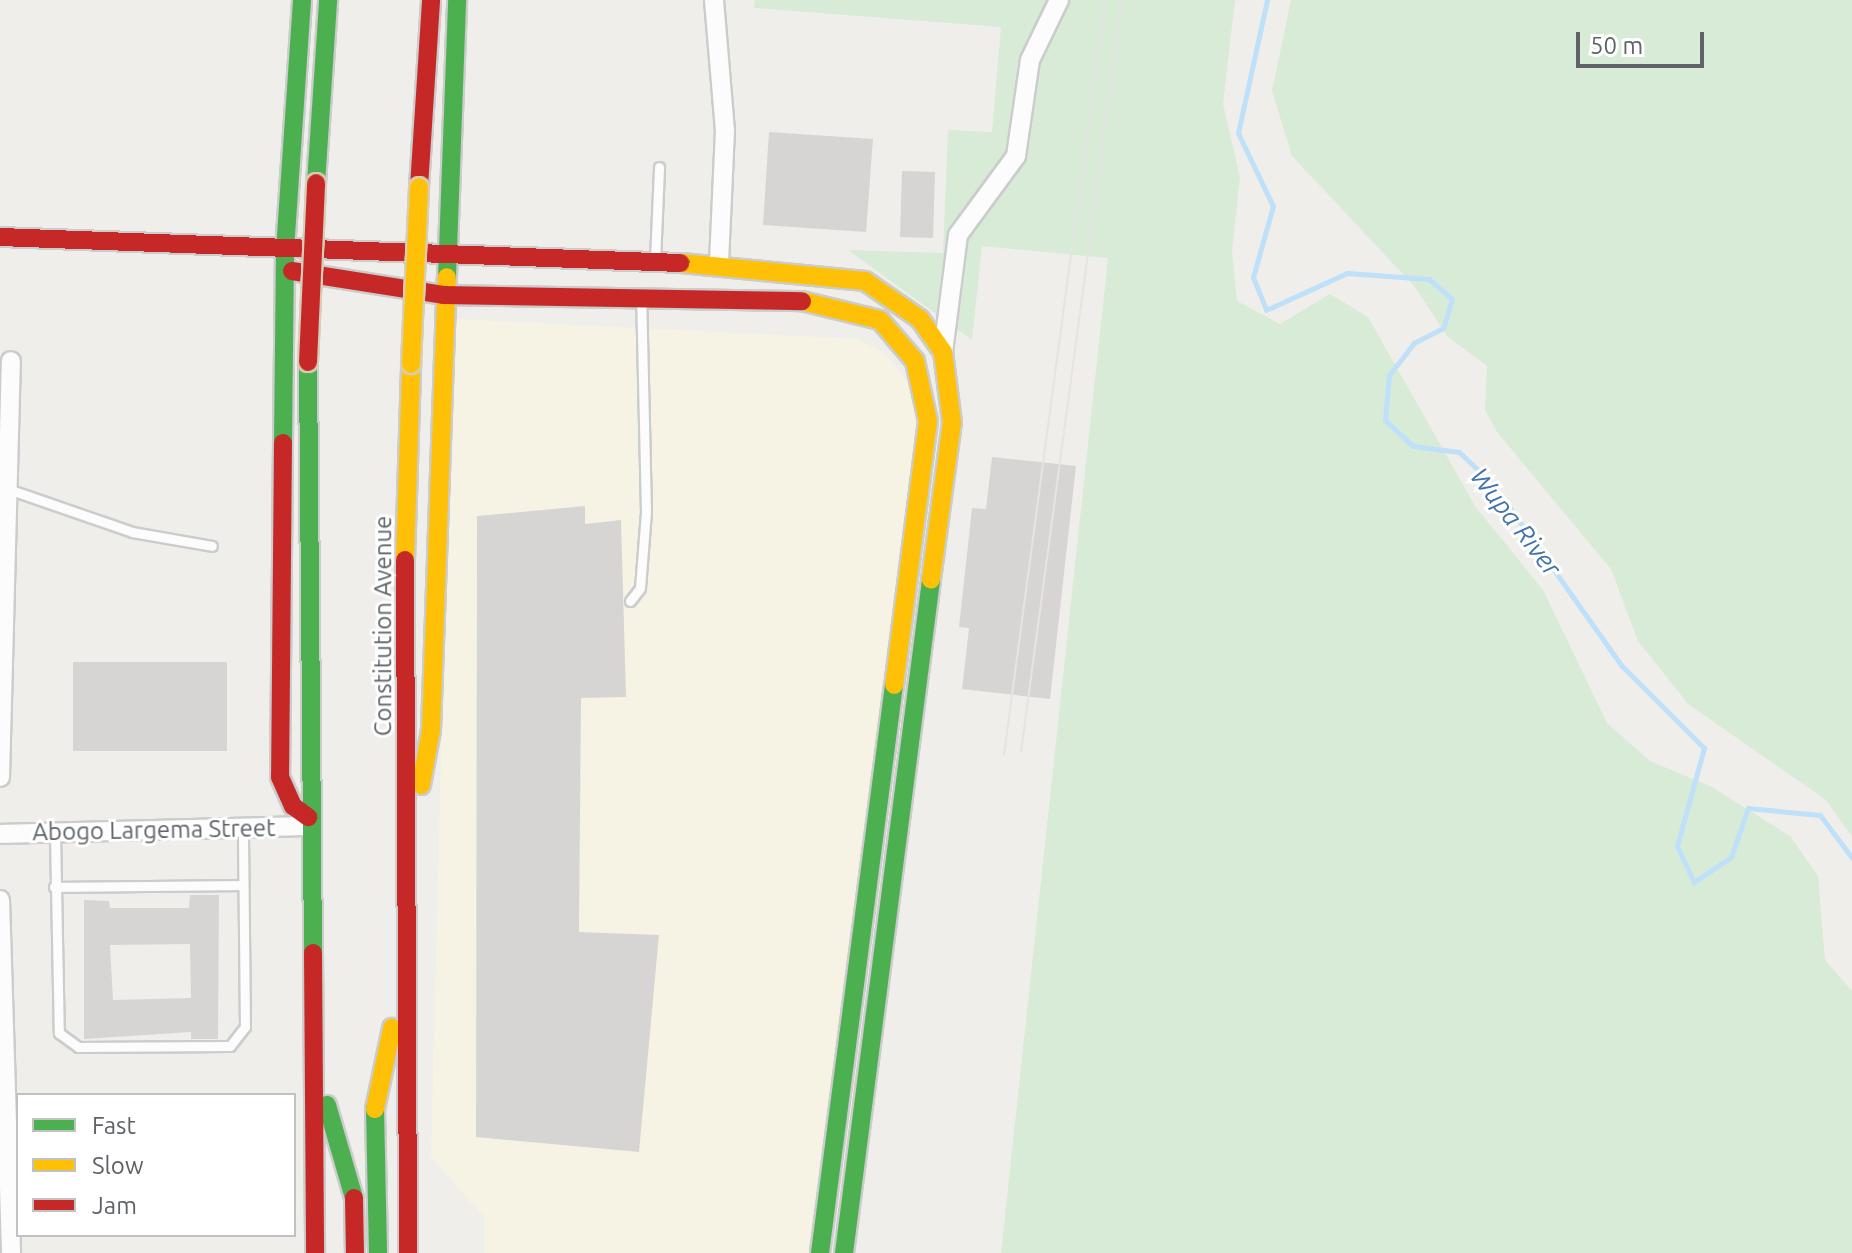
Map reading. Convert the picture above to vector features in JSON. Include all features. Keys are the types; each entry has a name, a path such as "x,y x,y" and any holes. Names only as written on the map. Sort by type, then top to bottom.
{"main road":[{"path":"302,0 285,259 280,777 293,806 308,821"},
{"path":"315,1253 317,1073 308,821 308,362 328,0"},
{"name":"Constitution Avenue","path":"408,1253 403,1068 409,963 410,854 403,642 411,364 431,0"},
{"path":"410,854 431,730 444,248 457,0"},
{"path":"0,237 253,251 443,295 640,296 856,309 900,338 923,389 928,421 820,1253"},
{"path":"285,259 444,248 719,264 865,281 920,319 943,352 952,422 844,1253"},
{"path":"378,1253 375,1109 409,963"},
{"path":"317,1073 354,1198 355,1253"}],"street":[{"path":"714,0 725,130 719,264"},
{"path":"943,352 958,235 1016,156 1030,60 1059,0"},
{"path":"0,777 5,414 11,361"},
{"name":"Abogo Largema Street","path":"0,834 243,828 308,821"},
{"path":"0,900 11,1253"}],"lane":[{"path":"655,260 659,167"},
{"path":"630,601 640,588 646,512 640,296"},
{"path":"5,486 132,532 212,546"},
{"path":"55,832 59,1033 78,1047 230,1046 239,1038 243,828"},
{"path":"54,887 242,885"}],"shaded area":[{"path":"452,319 858,339 885,354 911,385 918,421 808,1253 484,1253 484,1217 431,1157"}],"green space":[{"path":"755,0 1235,0 1223,104 1240,177 1232,251 1237,301 1280,324 1330,294 1368,317 1475,506 1543,590 1607,723 1650,761 1712,787 1790,836 1818,876 1825,960 1852,991 1852,1253 1001,1253 1108,258 982,246 972,340 848,250 943,253 948,130 992,132 1001,27 754,8"},
{"path":"1291,0 1852,0 1852,837 1826,800 1688,704 1638,641 1611,569 1497,432 1485,410 1487,366 1447,336 1415,287 1292,156 1272,91"}],"building":[{"path":"769,132 873,139 866,232 763,225"},
{"path":"902,171 935,172 933,238 900,237"},
{"path":"992,457 1076,466 1050,699 962,689 969,628 959,627 972,508 986,509"},
{"path":"585,506 585,524 621,520 626,697 581,698 579,932 659,935 639,1152 476,1137 477,516"},
{"path":"73,662 227,662 227,751 73,751"},
{"path":"190,895 219,895 218,1039 191,1039 191,1032 84,1039 84,900 109,901 110,908 189,908","holes":["190,944 191,998 113,1000 110,945"]}],"waterway":[{"name":"Wupa River","path":"1267,0 1238,133 1273,206 1253,277 1266,310 1347,273 1429,279 1452,299 1443,328 1414,343 1389,375 1385,420 1413,446 1459,452 1493,484 1621,665 1704,748 1677,846 1694,882 1731,857 1748,808 1820,815 1852,858"}],"tram line":[{"path":"1004,755 1105,0"},
{"path":"1021,752 1122,0"}],"traffic: fast":[{"path":"283,443 285,250 302,0"},
{"path":"316,183 328,0"},
{"path":"447,277 457,0"},
{"path":"308,362 313,953"},
{"path":"844,1253 931,580"},
{"path":"820,1253 894,685"},
{"path":"327,1105 354,1198"},
{"path":"375,1109 378,1253"}],"traffic: slow":[{"path":"411,364 419,187"},
{"path":"681,263 865,281 920,319 943,352 952,422 931,580"},
{"path":"421,785 431,730 447,277"},
{"path":"802,301 880,320 915,361 928,421 894,685"},
{"path":"405,560 411,364"},
{"path":"375,1109 392,1028"}],"traffic: jam":[{"path":"419,187 431,0"},
{"path":"308,362 316,183"},
{"path":"0,237 681,263"},
{"path":"292,271 443,295 802,301"},
{"path":"283,443 280,777 293,806 308,817"},
{"path":"405,560 408,1253"},
{"path":"313,953 315,1253"},
{"path":"354,1198 355,1253"}]}
